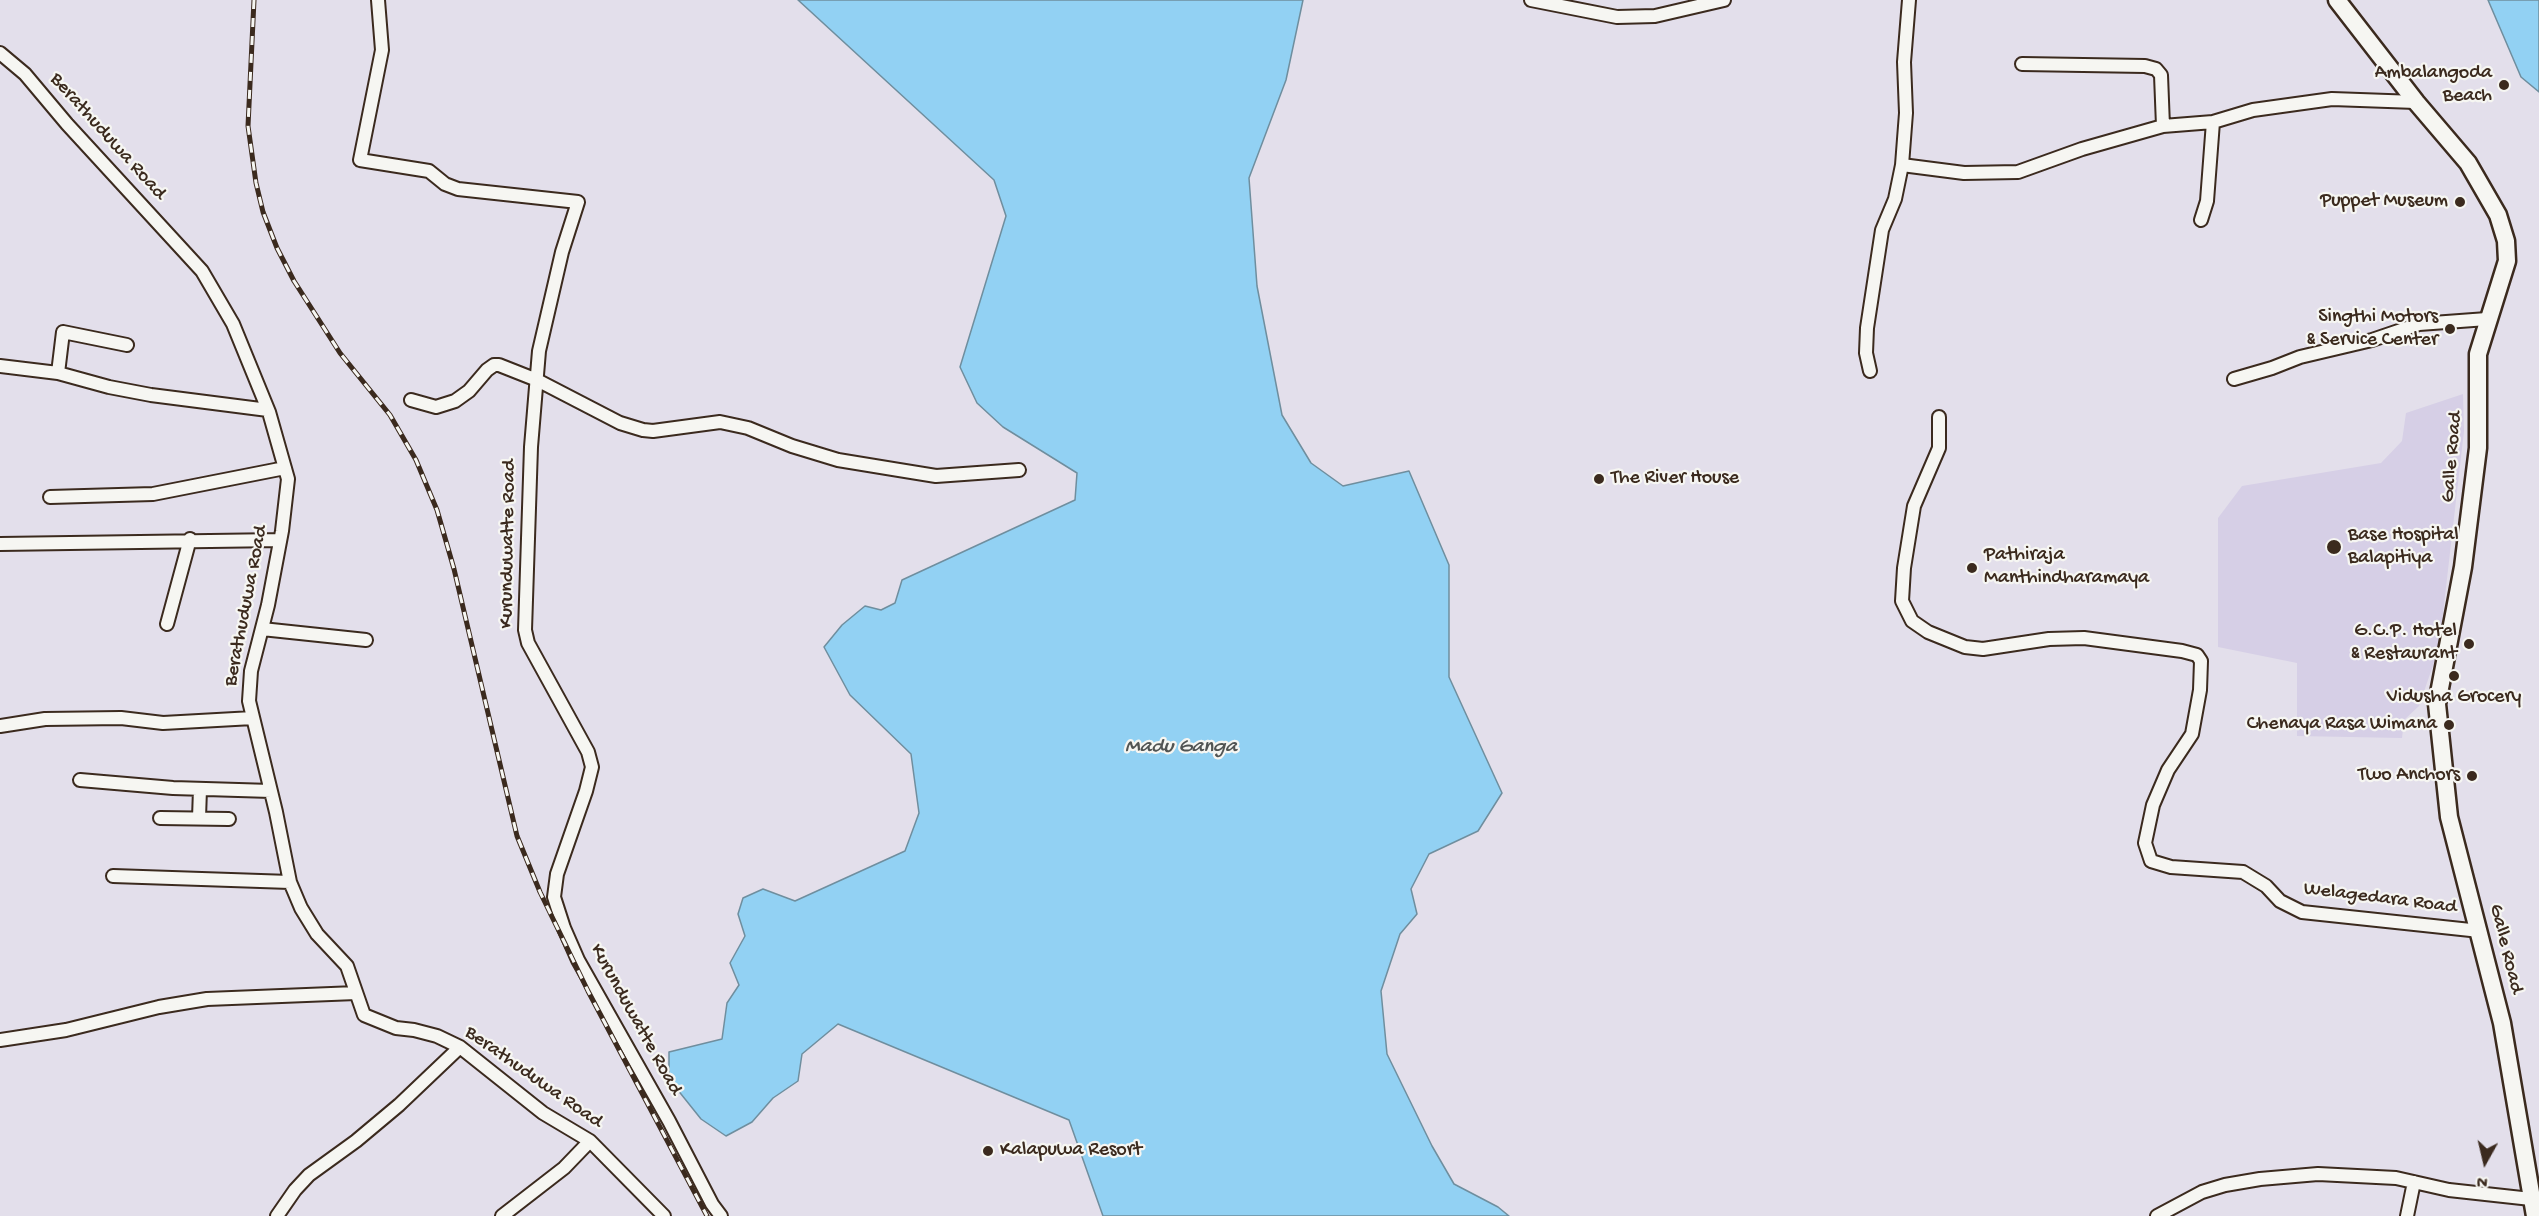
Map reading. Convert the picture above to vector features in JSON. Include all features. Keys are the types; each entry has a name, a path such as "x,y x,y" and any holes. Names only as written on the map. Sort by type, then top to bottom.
{"highway":[{"name":"Galle Road","path":"2337,0 2416,102 2468,163 2499,215 2506,241 2506,261 2478,354 2478,448 2463,567 2437,704 2449,817 2480,931 2504,1035 2533,1208"}],"street":[{"name":"Kurunduwatte Road","path":"378,0 382,50 360,160 429,171 445,184 458,189 578,202 553,290 539,351 531,447 525,630 528,643 588,752 591,767 586,790 556,874 554,897 578,960 669,1120 712,1204 722,1216"},
{"path":"1531,0 1617,17 1655,16 1724,0"},
{"path":"1870,371 1866,353 1866,328 1882,230 1894,199 1902,165 1906,113 1904,45 1909,0"},
{"name":"Berathuduwa Road","path":"0,53 25,74 79,138 202,271 233,324 268,410 288,479 280,540 249,688 253,718 290,882 301,908 317,934 347,966 364,1015 396,1028 437,1036 460,1047 543,1113 590,1142 664,1216"},
{"path":"2022,64 2145,66 2156,69 2161,75 2163,126"},
{"path":"1902,165 1964,173 2018,172 2082,149 2163,126 2212,122 2253,110 2332,99 2416,102"},
{"path":"2201,220 2207,201 2212,122"},
{"path":"2234,379 2300,357 2372,340 2419,324 2487,319"},
{"path":"58,373 63,332 127,345"},
{"path":"411,400 436,407 455,401 470,391 494,365 509,368 537,380 620,423 643,430 653,431 720,422 748,428 792,446 838,460 936,476 1019,470"},
{"path":"0,366 58,373 109,387 151,395 268,410"},
{"name":"Welagedara Road","path":"1940,417 1939,448 1914,506 1904,568 1902,601 1912,621 1928,632 1965,647 1983,649 2049,639 2084,638 2182,651 2197,655 2201,661 2200,690 2192,734 2168,770 2153,805 2145,843 2151,861 2171,867 2243,872 2265,886 2280,901 2302,912 2480,931"},
{"path":"51,497 153,494 285,468"},
{"path":"0,544 134,543 190,539 280,540"},
{"path":"167,624 190,539"},
{"path":"262,629 366,640"},
{"path":"0,726 45,719 121,718 163,723 253,718"},
{"path":"80,780 200,789 271,791"},
{"path":"199,818 200,789"},
{"path":"160,818 229,819"},
{"path":"113,876 290,882"},
{"path":"0,1040 66,1030 159,1007 207,999 356,993"},
{"path":"277,1216 295,1190 309,1175 356,1141 399,1105 460,1047"},
{"path":"502,1216 564,1168 590,1142"},
{"path":"2157,1216 2202,1192 2225,1185 2260,1179 2318,1174 2362,1175 2414,1182 2533,1208"},
{"path":"2407,1216 2414,1182"}],"shaded area":[{"name":"Base Hospital Balapitiya","path":"2463,394 2464,431 2439,648 2419,706 2404,720 2402,738 2297,736 2297,663 2218,647 2218,518 2242,486 2381,463 2402,441 2406,413"}],"water":[{"name":"Madu Ganga","path":"798,0 1303,0 1286,80 1249,178 1257,286 1282,415 1311,463 1343,486 1409,471 1449,565 1449,677 1502,793 1478,831 1429,854 1411,889 1417,914 1400,934 1381,991 1387,1054 1432,1146 1454,1184 1498,1207 1509,1216 1103,1216 1069,1120 838,1024 802,1054 798,1081 773,1098 752,1122 726,1136 701,1119 669,1079 669,1052 722,1039 727,1003 739,985 730,963 745,936 738,914 743,898 763,889 795,901 905,851 919,813 911,754 850,695 824,647 842,625 865,606 881,610 895,603 902,580 1075,500 1077,473 1003,427 977,403 960,367 1006,216 994,180"},
{"path":"2488,0 2539,0 2539,92 2521,77"}],"railway":[{"path":"254,0 248,126 256,183 263,212 277,248 294,281 340,353 390,415 416,460 437,510 454,569 517,836 540,892 588,991 707,1216"}],"place":[{"name":"Ambalangoda Beach","path":"2504,85"},
{"name":"Puppet Museum","path":"2460,202"},
{"name":"Singthi Motors & Service Center","path":"2450,329"},
{"name":"The River House","path":"1599,479"},
{"name":"Base Hospital Balapitiya","path":"2334,547"},
{"name":"Pathiraja Manthindharamaya","path":"1972,568"},
{"name":"G.C.P. Hotel & Restaurant","path":"2469,644"},
{"name":"Vidusha Grocery","path":"2454,676"},
{"name":"Chenaya Rasa Wimana","path":"2449,725"},
{"name":"Two Anchors","path":"2472,776"},
{"name":"Kalapuwa Resort","path":"988,1151"}]}
